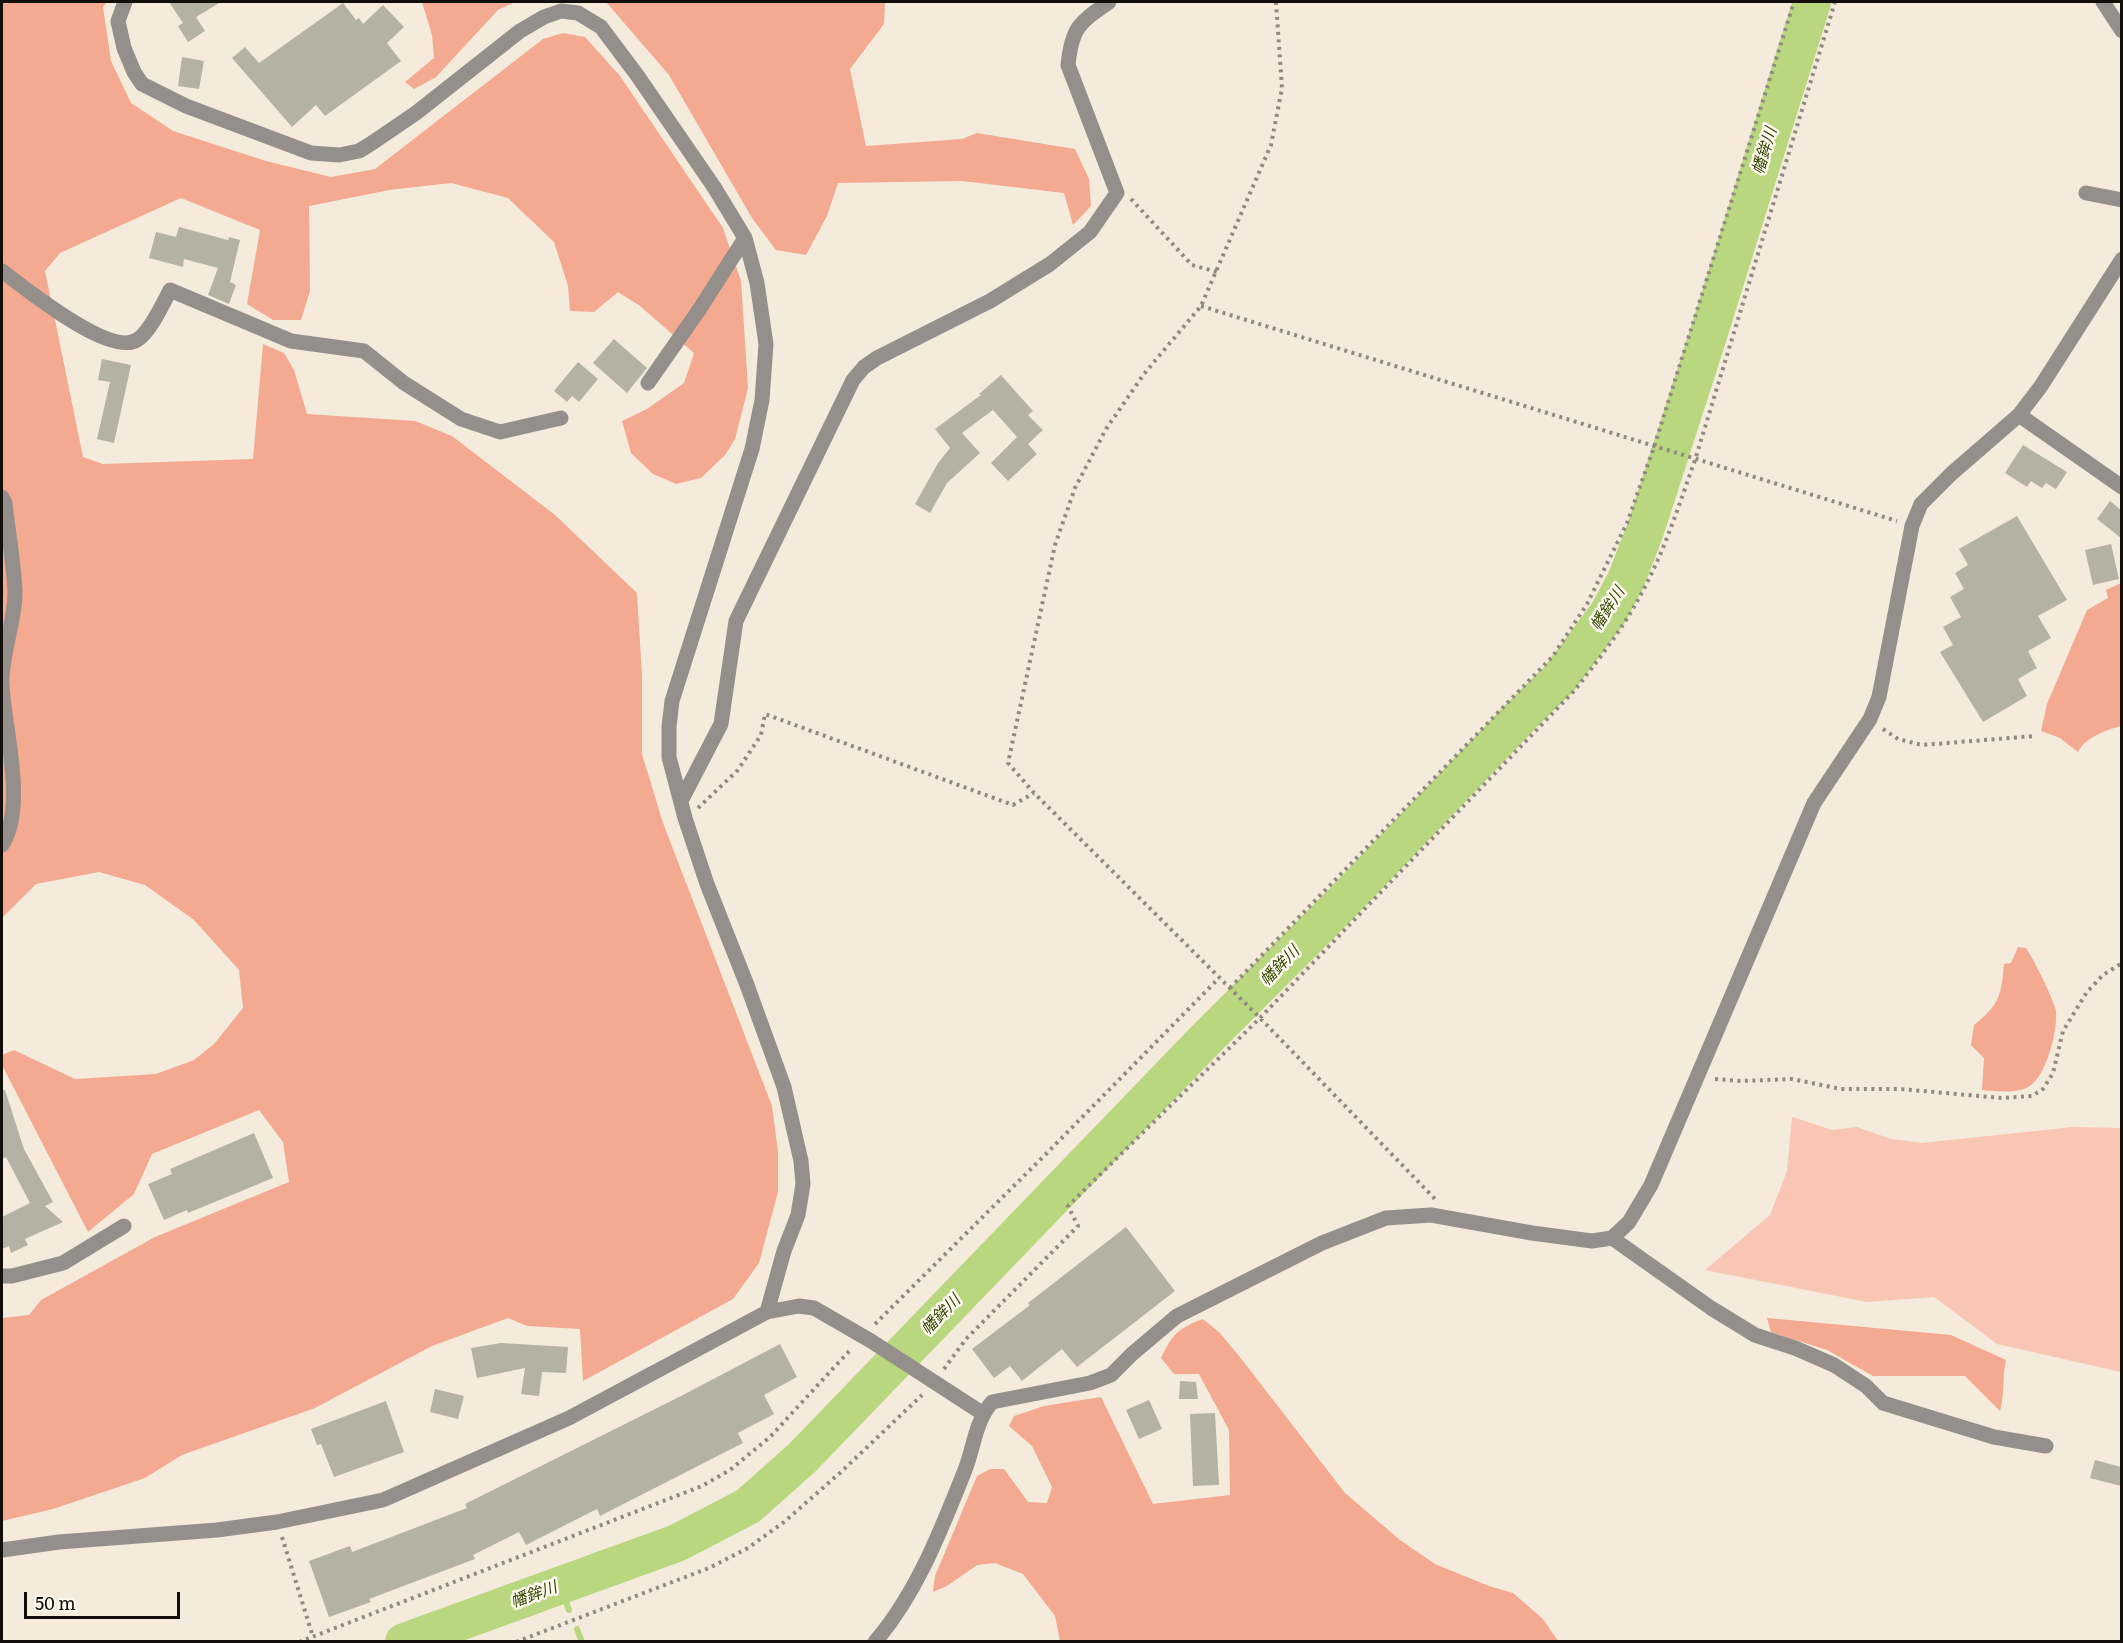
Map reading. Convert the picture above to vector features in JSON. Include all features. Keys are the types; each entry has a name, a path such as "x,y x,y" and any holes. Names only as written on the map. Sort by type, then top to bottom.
{"street":[{"path":"124,2 118,21 124,48 142,84 186,106 311,153 339,155 359,151 398,125 520,31 544,17 561,11 578,13 601,27 631,67 714,187 745,238 757,283 766,344 762,400 752,449 672,700 669,757 685,818 707,884 784,1087 801,1161 803,1184 798,1215 784,1251 767,1312"},
{"path":"681,801 720,724 736,621 854,380 864,367 877,358 990,301 1050,264 1090,232 1117,193 1068,65 1070,43 1075,32 1085,19 1109,2"},
{"path":"2103,2 2121,31"},
{"path":"2086,193 2121,200"},
{"path":"648,383 745,238"},
{"path":"874,1641 906,1599 930,1554 966,1468 982,1413 992,1402 1090,1383 1111,1375 1131,1354 1177,1316 1322,1243 1386,1218 1431,1215 1592,1241 1612,1238 1629,1222 1651,1185 1814,803 1870,719 1879,697 1912,526 1921,504 1950,474 2019,415 2041,386 2121,259"},
{"path":"2,271 85,330 122,342 136,340 147,329 170,290 291,341 364,351 404,384 461,419 500,432 561,418"},
{"path":"2019,415 2121,487"},
{"path":"2,497 5,502 15,595 2,682 10,746 13,796 9,834 2,845"},
{"path":"2,1276 12,1276 63,1263 124,1226"},
{"path":"1612,1238 1711,1308 1755,1335 1795,1348 1834,1365 1866,1386 1883,1403 1994,1437 2046,1446"},
{"path":"2,1550 59,1542 217,1530 277,1522 383,1500 569,1418 767,1312 799,1306 814,1308 867,1339 982,1413"}],"path":[{"path":"1276,2 1281,88 1270,145 1201,306 1144,374 1106,429 1075,488 1055,545 1008,763 1034,793 1260,1018 1454,1218"},
{"path":"1230,988 1553,656 1587,604 1627,523 1654,447 1794,2"},
{"path":"516,1641 709,1568 748,1548 784,1522 841,1472 930,1380 966,1339 1078,1226 1068,1206 1260,1018 1575,690 1616,637 1641,595 1677,513 1835,2"},
{"path":"1117,193 1130,197 1192,265 1217,272"},
{"path":"1201,306 1912,526"},
{"path":"685,818 738,770 761,735 765,714 1014,805 1034,793"},
{"path":"1870,719 1898,739 1922,745 2035,736"},
{"path":"1697,1077 1741,1081 1792,1079 1841,1089 1900,1089 2002,1098 2032,1096 2043,1089 2053,1073 2063,1031 2087,992 2103,975 2121,963"},
{"path":"299,1641 702,1486 730,1470 770,1437 1219,978"},
{"path":"277,1522 313,1637"}],"shaded area":[{"path":"2,2 107,2 103,7 111,61 131,103 173,131 266,161 331,177 375,169 543,39 563,33 585,37 620,76 723,228 741,281 748,388 735,439 725,455 701,478 676,484 653,474 631,453 622,421 647,409 684,383 694,353 640,306 618,292 594,312 570,311 568,286 554,242 508,198 451,183 389,190 309,206 310,291 301,320 273,320 247,304 260,230 181,198 60,253 45,271 83,457 103,464 253,459 263,344 284,353 294,370 307,414 415,421 452,436 555,515 637,593 642,676 642,754 663,823 772,1106 778,1152 778,1192 759,1263 733,1299 583,1381 580,1329 527,1326 508,1318 432,1346 315,1408 182,1455 145,1478 53,1509 2,1521 2,1318 29,1315 41,1300 155,1237 289,1182 283,1142 259,1110 152,1154 134,1194 88,1232 2,1065 2,1055 14,1050 75,1079 156,1074 194,1060 214,1044 243,1008 239,970 194,920 145,885 99,872 36,884 2,918"},
{"path":"422,2 515,2 498,10 436,77 414,89 405,82 434,58 432,35"},
{"path":"606,2 885,2 884,24 850,69 866,146 962,139 977,133 1075,149 1089,179 1091,206 1073,225 1064,193 962,181 838,183 827,216 806,255 776,250 752,218 669,75"},
{"path":"2121,583 2121,726 2091,738 2078,752 2060,738 2041,731 2047,704 2087,610 2108,598 2106,590"},
{"path":"2018,947 2026,948 2029,953 2056,1011 2050,1053 2040,1074 2028,1087 2011,1091 1982,1090 1984,1058 1971,1045 1974,1025 1998,999 2004,964 2011,963"},
{"path":"1792,1117 1832,1130 1857,1127 1891,1139 1922,1143 2073,1127 2121,1128 2121,1372 1997,1344 1934,1297 1867,1302 1705,1270 1770,1215 1787,1171"},
{"path":"1767,1318 1951,1335 2006,1360 2000,1411 1965,1376 1873,1376 1827,1350 1771,1332"},
{"path":"1203,1319 1220,1333 1243,1361 1345,1493 1400,1540 1435,1564 1489,1586 1513,1593 1543,1619 1558,1641 1060,1641 1055,1616 1023,1574 995,1563 977,1565 947,1586 933,1592 935,1576 977,1476 990,1469 1004,1469 1028,1502 1047,1503 1052,1487 1032,1446 1009,1426 1014,1416 1044,1406 1101,1397 1153,1504 1230,1495 1229,1430 1199,1374 1174,1374 1161,1358 1177,1333"}],"building":[{"path":"169,2 221,2 196,17 205,31 188,42 178,26 183,23"},
{"path":"343,3 356,20 359,18 363,24 383,5 404,27 387,43 401,61 325,116 316,105 292,127 232,58 245,47 259,63"},
{"path":"182,57 204,61 199,89 178,86"},
{"path":"179,227 228,240 229,237 240,240 230,282 236,285 229,304 208,295 218,268 184,259 183,267 149,258 156,232 176,237"},
{"path":"614,339 647,368 627,393 593,363"},
{"path":"102,359 131,365 114,443 97,439 110,382 98,380"},
{"path":"578,362 598,379 579,402 572,396 567,402 554,391"},
{"path":"1001,375 1033,411 1028,415 1043,430 1028,444 1037,454 1008,481 991,463 1017,437 993,410 962,433 980,453 947,483 930,513 915,504 938,463 950,448 935,429 981,395 979,394"},
{"path":"2023,445 2067,472 2056,489 2046,483 2042,488 2031,481 2027,487 2005,473"},
{"path":"2110,501 2121,510 2121,538 2097,519"},
{"path":"2017,516 2067,600 2038,616 2051,638 2028,651 2037,668 2018,679 2027,696 1983,722 1940,652 1953,645 1943,627 1961,617 1950,597 1964,589 1955,573 1968,565 1959,549"},
{"path":"2111,544 2119,579 2093,585 2085,550"},
{"path":"2,1090 5,1090 24,1149 53,1202 45,1206 63,1222 25,1239 28,1245 11,1253 9,1246 2,1249 2,1217 30,1203 6,1157 2,1159"},
{"path":"254,1133 273,1178 188,1213 187,1210 164,1220 148,1184 172,1174 170,1169"},
{"path":"1126,1227 1175,1291 1077,1367 1062,1349 1022,1381 1010,1366 994,1378 972,1349"},
{"path":"501,1343 568,1347 566,1373 542,1372 539,1396 521,1394 525,1368 477,1378 471,1348"},
{"path":"780,1344 797,1377 764,1395 774,1414 738,1433 743,1443 600,1516 597,1509 526,1545 519,1532 473,1555 475,1559 369,1599 371,1602 329,1617 309,1561 350,1546 352,1552 467,1508 465,1504"},
{"path":"1180,1381 1196,1382 1198,1399 1179,1399"},
{"path":"435,1389 464,1396 458,1419 430,1412"},
{"path":"1149,1400 1162,1429 1139,1439 1126,1410"},
{"path":"386,1401 404,1452 334,1477 321,1444 317,1445 311,1429"},
{"path":"1215,1413 1219,1485 1193,1486 1190,1414"},
{"path":"2095,1460 2121,1467 2121,1486 2090,1478"}],"waterway":[{"name":"幡鉾川","path":"404,1642 677,1543 748,1506 802,1458 1207,1038 1343,902 1559,679 1609,612 1626,580 1645,531 1812,2"},
{"path":"560,1585 569,1610"},
{"path":"577,1629 582,1642"}]}
